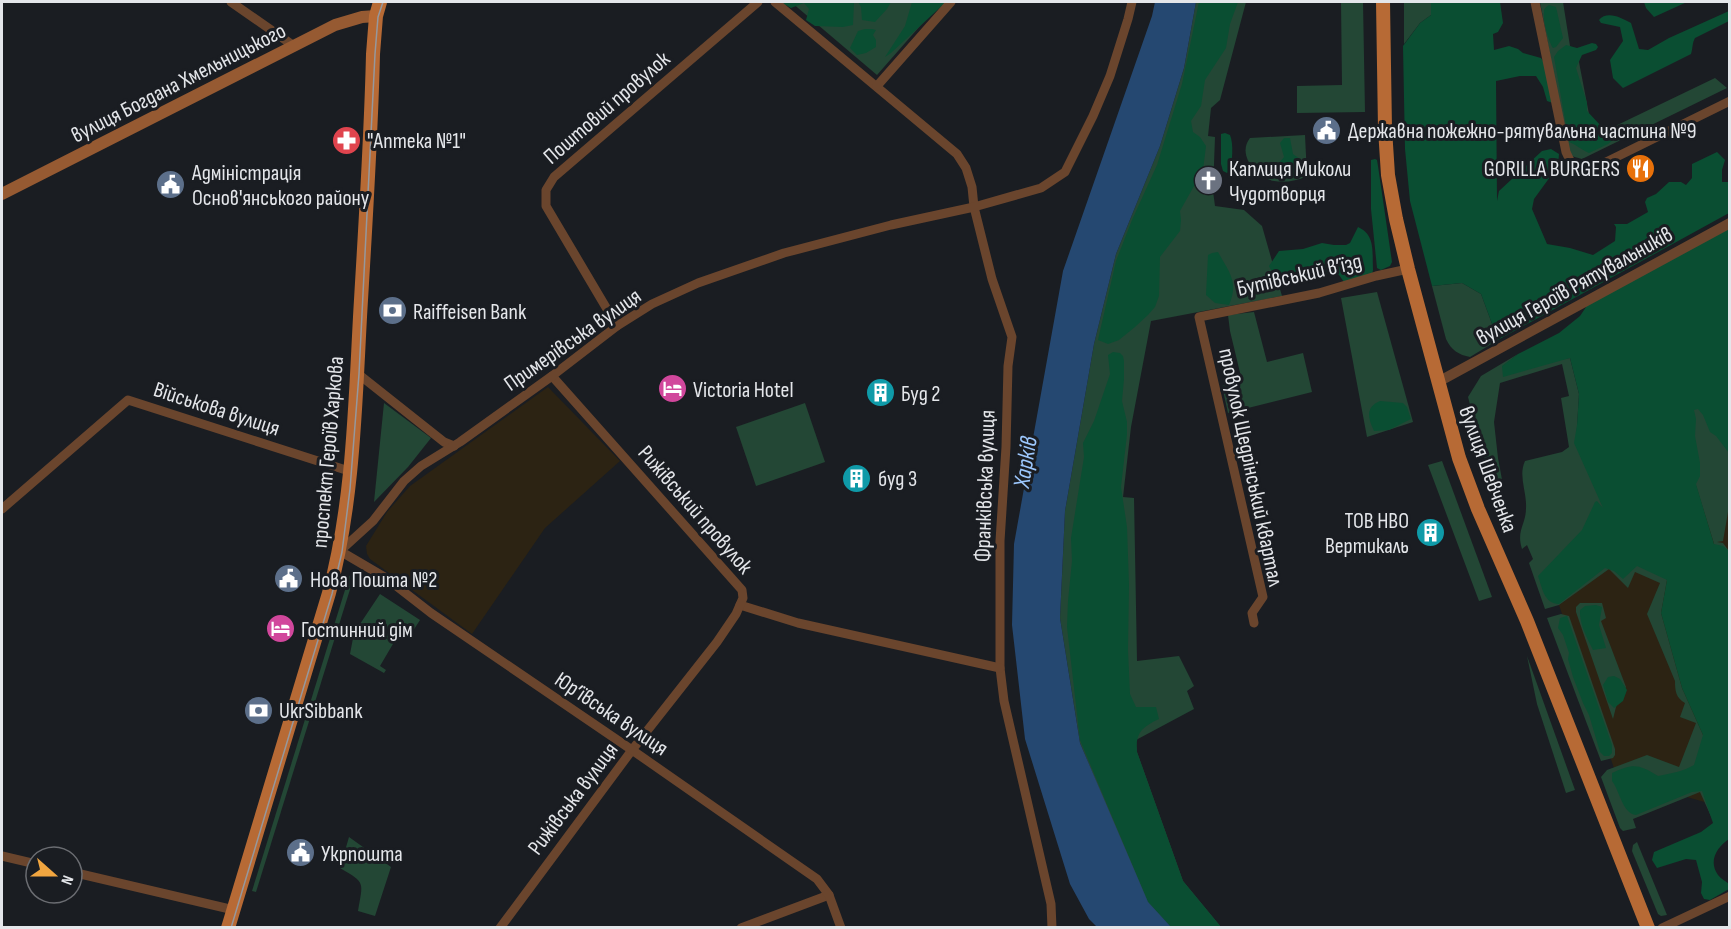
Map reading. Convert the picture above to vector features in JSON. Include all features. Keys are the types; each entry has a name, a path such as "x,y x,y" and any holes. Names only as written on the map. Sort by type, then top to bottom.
{"main road":[{"name":"проспект Героїв Харкова","path":"228,927 230,909 330,593 340,551 357,373 376,16 380,2"},
{"name":"вулиця Шевченка","path":"1383,2 1388,175 1408,269 1459,458 1648,927"},
{"name":"вулиця Богдана Хмельницького","path":"2,194 335,25 362,17 376,16"}],"street":[{"path":"231,2 294,46"},
{"name":"Поштовий провулок","path":"617,326 546,206 546,190 554,177 758,2"},
{"name":"Франківська вулиця","path":"775,2 957,154 966,168 972,188 974,207 992,279 1012,337 1008,366 1000,541 1000,668 1004,701 1051,904 1052,927"},
{"path":"877,86 951,2"},
{"name":"Примерівська вулиця","path":"340,551 373,521 404,481 422,466 552,376 617,326 652,304 698,283 784,253 891,225 974,207 1041,188 1065,172 1110,76 1132,2"},
{"path":"1535,2 1566,152 1576,170 1584,172 1594,168 1730,101"},
{"name":"вулиця Героїв Рятувальників","path":"1438,382 1730,223"},
{"name":"Бутівський в’їзд","path":"1199,317 1319,293 1408,269"},
{"name":"провулок Щедрінський квартал","path":"1199,317 1263,597 1252,613 1254,623"},
{"path":"357,373 444,442 454,446"},
{"name":"Рижівський провулок","path":"552,376 742,590 741,605 798,623 1000,668"},
{"name":"Військова вулиця","path":"2,507 128,400 349,471"},
{"name":"Юр’ївська вулиця","path":"340,551 386,578 431,613 817,879 829,895 841,927"},
{"name":"Рижівська вулиця","path":"500,927 632,750 717,642 741,605"},
{"path":"2,856 24,861"},
{"path":"84,875 230,909"},
{"path":"741,927 829,895"},
{"path":"1662,927 1730,896"}],"shaded area":[{"path":"1729,355 1729,809 1617,777 1559,605 1632,549 1672,408"},
{"path":"548,387 620,461 545,528 472,634 370,559 366,546 387,512 410,486"}],"green space":[{"path":"780,2 854,2 853,25 815,26 806,20 809,9 804,3 791,8"},
{"path":"791,2 941,2 877,75"},
{"path":"858,2 891,2 875,22 862,20 861,7"},
{"path":"912,2 946,2 885,57 905,26"},
{"path":"1196,2 1246,2 1220,100 1211,108 1208,136 1215,137 1213,191 1215,206 1244,210 1262,226 1282,296 1151,321 1131,427 1123,497 1134,498 1137,661 1179,656 1194,686 1187,691 1194,709 1136,740 1137,752 1183,881 1221,927 1171,927 1148,903 1080,743 1060,618 1065,511 1094,344 1116,254 1160,146 1184,68"},
{"path":"1199,2 1238,2 1230,24 1226,48 1205,80 1201,106 1191,121 1193,132 1206,146 1203,170 1180,211 1180,231 1160,257 1159,296 1155,307 1119,340 1108,344 1098,340 1116,261 1157,165 1182,84"},
{"path":"1341,2 1363,2 1365,112 1297,113 1297,86 1342,85"},
{"path":"1404,2 1431,2 1431,15 1420,23 1404,44"},
{"path":"1431,2 1500,2 1503,23 1498,32 1493,34 1494,50 1509,46 1541,58 1546,65 1553,103 1547,101 1543,87 1536,76 1520,76 1496,81 1497,201 1499,191 1542,151 1551,149 1559,154 1558,166 1534,199 1532,209 1547,244 1593,255 1615,241 1616,227 1614,224 1627,224 1648,212 1645,202 1647,198 1656,194 1669,182 1681,182 1686,185 1692,178 1692,164 1717,152 1725,160 1722,182 1729,182 1729,213 1498,340 1481,294 1462,283 1432,286 1410,201 1405,149 1403,46 1420,23 1431,15"},
{"path":"1540,2 1563,2 1570,46 1578,57 1589,114 1595,123 1609,129 1715,78 1727,88 1582,159 1571,156"},
{"path":"1644,2 1687,2 1654,17"},
{"path":"1549,5 1556,7 1563,38 1553,48 1544,17 1545,9"},
{"path":"1729,11 1729,21 1695,38 1691,54 1623,88 1613,78 1610,60 1623,41 1620,27 1601,23 1599,20 1602,17 1615,16 1631,23 1639,49 1648,50"},
{"path":"876,30 873,35 876,47 857,55 850,48 858,31"},
{"path":"1592,43 1598,47 1582,55 1576,68 1587,103 1587,111 1601,126 1616,132 1617,137 1589,153 1569,142 1554,57 1566,45 1577,48"},
{"path":"1221,134 1230,135 1232,148 1230,171 1227,173 1223,171 1221,164"},
{"path":"1305,135 1307,176 1303,178 1282,182 1267,179 1255,170 1247,158 1247,144 1250,138"},
{"path":"1284,138 1290,138 1293,154 1304,162 1305,172 1300,177 1277,178 1273,170 1284,157 1280,143"},
{"path":"1375,159 1378,166 1392,262 1390,266 1381,270 1377,268 1371,209 1371,160"},
{"path":"1729,223 1729,453 1710,432 1703,415 1698,409 1694,410 1695,436 1700,463 1700,476 1696,484 1714,544 1723,546 1730,552 1729,839 1718,850 1714,860 1715,870 1729,884 1729,889 1710,900 1704,899 1701,893 1702,882 1696,860 1686,859 1657,868 1652,860 1654,852 1701,832 1713,823 1702,791 1692,792 1636,815 1624,806 1612,781 1612,773 1631,766 1641,767 1658,776 1694,765 1703,735 1682,688 1661,613 1667,580 1637,566 1623,579 1614,571 1605,568 1559,604 1547,598 1538,576 1582,530 1595,502 1597,501 1603,508 1574,443 1579,394 1570,358 1503,377 1502,366 1518,354 1559,333 1580,316 1592,298"},
{"path":"1358,227 1364,230 1370,240 1373,251 1372,275 1344,282 1339,275 1320,274 1306,270 1282,276 1269,266 1279,251 1303,249 1322,243 1346,245 1350,243"},
{"path":"1218,252 1233,283 1229,305 1215,303 1206,295 1208,255"},
{"path":"1462,283 1481,294 1498,340 1470,357 1462,355 1448,343 1432,286"},
{"path":"1377,292 1413,422 1367,437 1341,298"},
{"path":"1254,312 1267,362 1303,353 1312,392 1228,413 1222,386 1242,381 1228,315"},
{"path":"1113,352 1120,353 1124,361 1122,401 1127,434 1121,487 1127,527 1130,694 1136,707 1156,707 1159,719 1141,731 1137,740 1137,752 1183,881 1221,927 1171,927 1148,902 1080,740 1067,627 1072,561 1071,538 1084,457 1083,443 1094,421 1110,374 1108,355"},
{"path":"1518,354 1503,366 1570,358 1579,394 1576,444 1667,580 1661,613 1682,688 1703,735 1718,812 1714,823 1700,792 1633,819 1636,828 1623,831 1620,828 1601,777 1607,770 1647,755 1679,767 1696,723 1680,717 1685,703 1677,694 1675,681 1647,614 1660,583 1635,572 1628,588 1609,569 1559,605 1545,609 1529,563 1533,559 1527,545 1522,549 1520,542 1526,508 1522,472 1525,461 1562,452 1569,447 1561,398 1569,396 1562,364 1500,383 1494,422 1503,485 1500,490 1493,493 1468,397 1481,376"},
{"path":"1729,355 1729,506 1723,541 1717,542 1723,543 1729,551 1729,592 1672,408"},
{"path":"1380,401 1403,403 1411,419 1389,430 1374,431 1369,413 1372,406"},
{"path":"384,403 431,438 408,467 374,502"},
{"path":"805,403 825,462 756,486 736,427"},
{"path":"1442,461 1492,597 1479,601 1428,465"},
{"path":"356,570 256,892 252,891 349,577"},
{"path":"380,594 420,620 409,637 400,632 380,666 386,670 384,673 350,654 354,633"},
{"path":"1580,603 1602,603 1606,618 1601,621 1626,687 1613,719 1576,612 1576,607"},
{"path":"1585,606 1602,607 1599,625 1606,648 1593,650 1582,625 1580,610"},
{"path":"1561,614 1569,616 1615,749 1613,758 1601,761 1547,618"},
{"path":"1567,616 1612,745 1612,753 1609,756 1604,756 1600,752 1589,715 1573,677 1563,635 1558,628 1560,618"},
{"path":"1527,656 1575,790 1566,793 1537,704"},
{"path":"1614,676 1620,679 1627,690 1623,701 1614,708 1608,702 1603,685 1608,677"},
{"path":"349,837 391,867 375,916 358,911 361,884 340,868"},
{"path":"1637,842 1667,915 1658,914 1632,851 1633,845"}],"water":[{"path":"1155,2 1196,2 1184,68 1160,146 1116,254 1094,344 1065,511 1060,618 1080,743 1148,902 1171,927 1097,927 1089,919 1070,884 1025,739 1012,625 1014,544 1063,271"}],"tram line":[{"path":"231,928 332,594 342,552 350,489 359,374 375,54 378,17 383,2"}],"place":[{"name":"Державна пожежно-рятувальна частина №9","path":"1327,130"},
{"name":"\"Аптека №1\"","path":"346,140"},
{"name":"GORILLA BURGERS","path":"1641,168"},
{"name":"Каплиця Миколи Чудотворця","path":"1208,181"},
{"name":"Адміністрація Основ'янського району","path":"171,185"},
{"name":"Raiffeisen Bank","path":"392,311"},
{"name":"Victoria Hotel","path":"672,389"},
{"name":"Буд 2","path":"880,393"},
{"name":"буд 3","path":"857,478"},
{"name":"ТОВ НВО Вертикаль","path":"1430,533"},
{"name":"Нова Пошта №2","path":"289,579"},
{"name":"Гостинний дім","path":"280,629"},
{"name":"UkrSibbank","path":"258,710"},
{"name":"Укрпошта","path":"300,853"}],"water label":[{"name":"Харків","path":"1025,462"}]}
